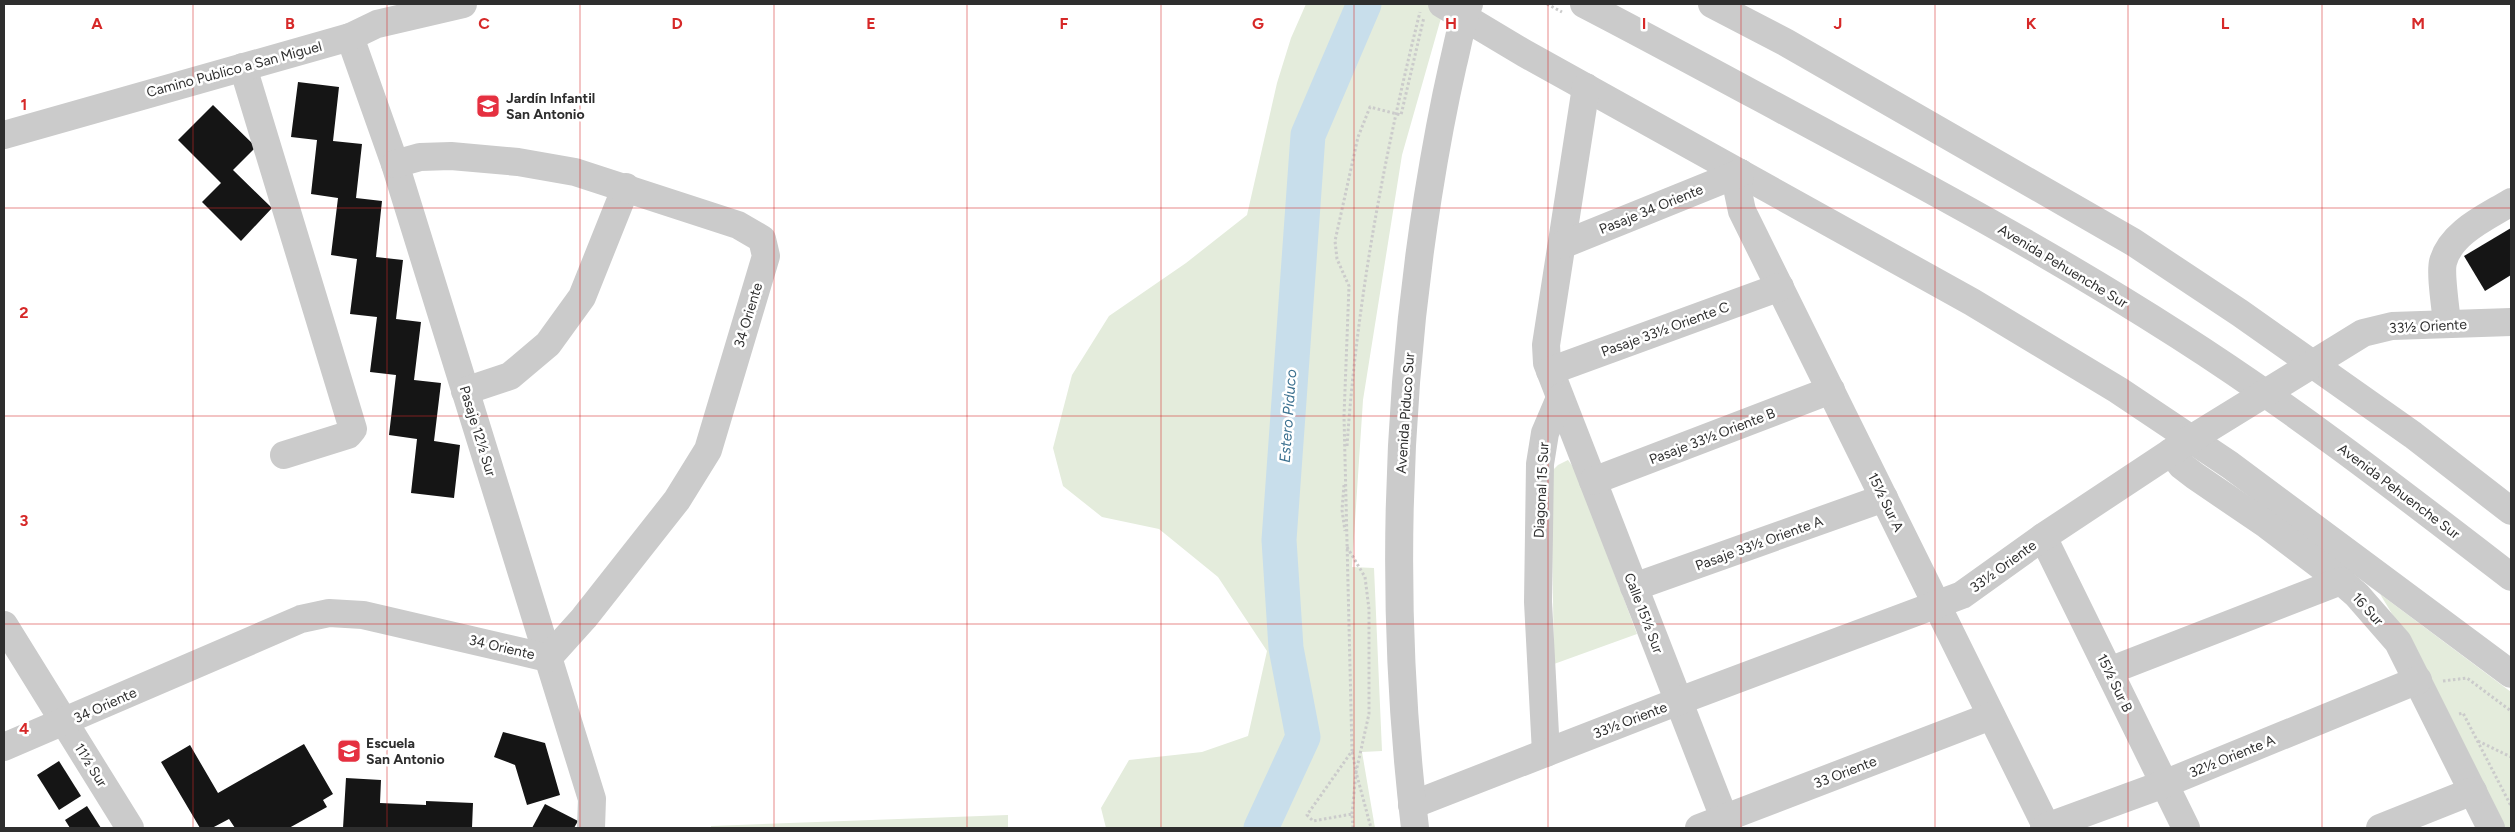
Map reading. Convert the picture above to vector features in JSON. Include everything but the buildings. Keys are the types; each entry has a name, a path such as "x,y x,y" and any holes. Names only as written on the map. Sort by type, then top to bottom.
{"street":[{"name":"Camino Publico a San Miguel","path":"4,135 350,37 377,24 463,4"},
{"path":"1712,4 1785,42 2133,242 2413,435 2511,511"},
{"name":"Avenida Pehuenche Sur","path":"1574,8 1988,221 2105,290 2266,393 2369,468 2511,577"},
{"path":"1450,9 1972,302 2118,390 2181,446 2379,574 2511,674"},
{"name":"Avenida Piduco Sur","path":"1414,817 1403,685 1399,595 1399,531 1404,403 1424,222 1445,101 1450,9"},
{"name":"Pasaje 12½ Sur","path":"350,37 395,164 592,799 591,828"},
{"path":"243,67 353,429 348,435 284,455"},
{"path":"1560,398 1550,372 1546,345 1586,86"},
{"path":"395,164 428,157 518,162 576,172 626,188 582,297 548,344 510,376 465,391"},
{"name":"Pasaje 34 Oriente","path":"1562,245 1740,173"},
{"name":"15½ Sur A","path":"1740,173 1738,183 1739,202 2046,828"},
{"name":"34 Oriente","path":"4,747 301,619 329,613 362,615 548,658 584,618 676,500 708,450 766,256 762,239 738,225 626,188"},
{"path":"2447,324 2443,263 2454,241 2470,227 2511,202"},
{"name":"Pasaje 33½ Oriente C","path":"1550,372 1780,286"},
{"name":"33½ Oriente","path":"1414,817 1546,753 1936,603 1962,595 1978,586 2043,537 2181,446 2363,332 2392,326 2511,322"},
{"name":"Pasaje 33½ Oriente B","path":"1593,481 1831,390"},
{"name":"Calle 15½ Sur","path":"1560,398 1726,823"},
{"name":"Diagonal 15 Sur","path":"1546,753 1538,602 1540,464 1545,433 1560,398"},
{"name":"16 Sur","path":"2181,446 2182,466 2268,524 2341,581 2358,595 2398,642 2491,828"},
{"name":"Pasaje 33½ Oriente A","path":"1634,587 1884,498"},
{"name":"15½ Sur B","path":"2043,537 2186,828"},
{"path":"2109,671 2341,581"},
{"name":"11½ Sur","path":"4,626 130,828"},
{"name":"32½ Oriente A","path":"2046,828 2164,784 2419,682"},
{"name":"33 Oriente","path":"1699,828 1726,823 1991,716"},
{"path":"2380,828 2473,791"}],"path":[{"path":"1371,828 1352,751 1347,545 1342,510 1352,367 1370,246 1396,114 1422,4"},
{"path":"1547,4 1574,8"},
{"path":"1345,465 1344,416 1349,286 1337,259 1335,240 1358,137 1370,107 1402,115 1450,9"},
{"path":"1347,545 1365,577 1369,609 1369,714 1356,772 1352,814 1353,828"},
{"path":"2419,682 2467,678 2511,711"},
{"path":"2478,741 2511,757"},
{"path":"1352,751 1308,815 1313,821 1352,814"}],"green space":[{"path":"1306,4 1445,4 1402,155 1363,400 1352,567 1374,568 1382,751 1362,752 1375,828 1106,828 1101,808 1129,760 1202,752 1248,736 1267,651 1218,577 1159,529 1102,517 1063,486 1053,448 1072,375 1109,316 1186,263 1247,215 1277,83 1291,38"},
{"path":"1568,460 1576,471 1637,634 1554,664 1551,472 1558,465"},
{"path":"2380,594 2511,692 2511,828 2503,828 2425,668"},
{"path":"1008,815 1008,828 711,828 711,826"}],"waterway":[{"name":"Estero Piduco","path":"1261,828 1303,737 1286,648 1279,540 1308,135 1364,4"}],"place":[{"name":"Jardín Infantil San Antonio","path":"488,106"},
{"name":"Escuela San Antonio","path":"349,751"}]}
